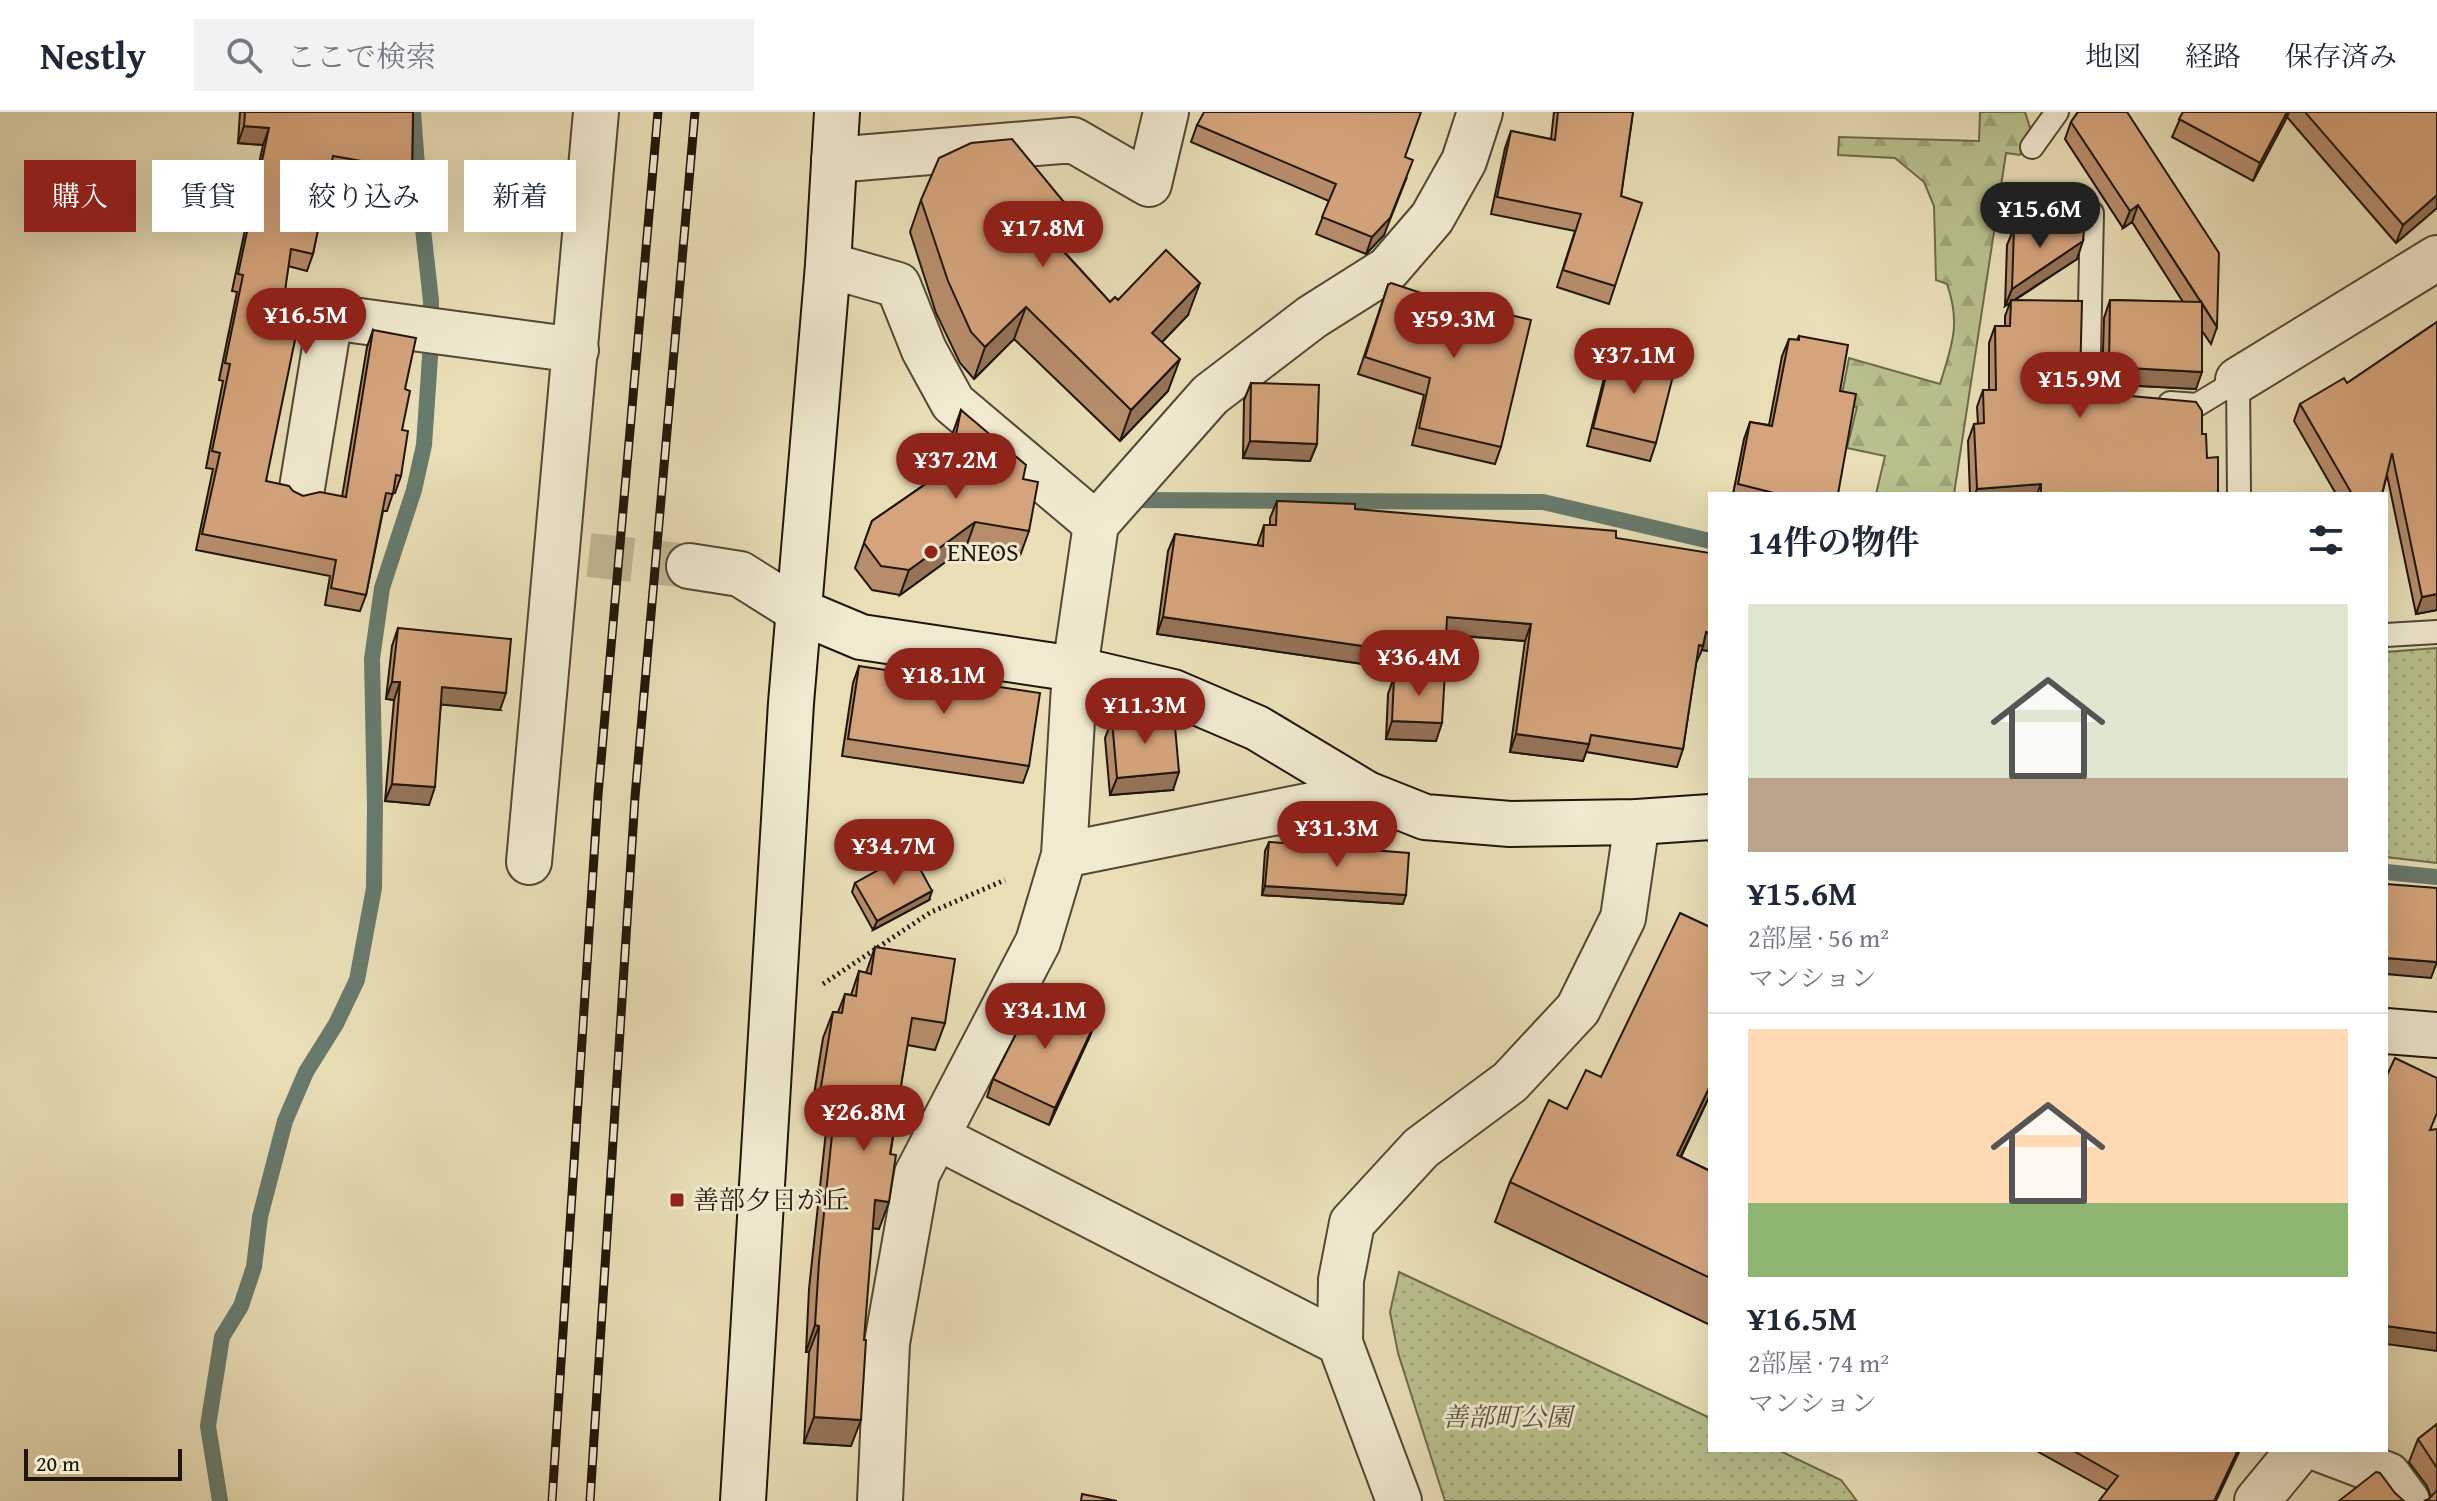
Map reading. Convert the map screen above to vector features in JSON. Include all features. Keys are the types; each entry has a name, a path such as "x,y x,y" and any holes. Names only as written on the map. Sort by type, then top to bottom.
{"street":[{"path":"529,862 574,554 576,350 596,112"},
{"path":"743,1501 791,703 828,265 837,112"},
{"path":"834,160 1073,140 1149,184 1166,112"},
{"path":"880,1501 887,1343 917,1174 1038,942 1064,855 1075,669 1096,524 1210,395 1312,317 1388,269 1432,218 1464,161 1480,112"},
{"path":"2238,380 2437,258"},
{"path":"828,265 898,285 924,350 953,403 1096,524"},
{"path":"302,488 330,317 576,350"},
{"path":"689,566 740,574 799,611 861,637 1075,669 1173,692 1257,728 1367,794 1425,817 1510,824 1637,822 1708,817"},
{"path":"1064,855 1367,794"},
{"path":"1399,1501 1340,1343 1341,1280 1352,1223 1421,1148 1510,1082 1578,1009 1623,918 1637,822"},
{"path":"2388,1031 2437,1035"},
{"path":"935,1136 1340,1343"},
{"path":"2257,1501 2297,1452"},
{"path":"2327,1452 2388,1475 2407,1501"}],"lane":[{"path":"2032,147 2057,112"},
{"path":"2092,213 2088,397 2197,405 2238,380"},
{"path":"2238,380 2239,492"},
{"path":"2388,635 2437,632"}],"path":[{"path":"772,1018 931,912 1064,855"}],"green space":[{"path":"1980,112 2025,112 2032,134 2020,155 2006,153 1954,492 1876,492 1885,456 1847,448 1857,407 1840,404 1849,358 1940,384 1951,346 1954,311 1947,284 1936,280 1934,206 1924,182 1895,158 1838,155 1839,137 1979,141"},
{"path":"2437,648 2437,863 2388,857 2388,652"},
{"name":"善部町公園","path":"1399,1272 1708,1417 1708,1452 1782,1452 1841,1480 1857,1501 1445,1501 1398,1353 1390,1312"}],"building":[{"path":"245,112 413,112 412,160 356,160 333,156 332,160 280,160 280,232 317,232 313,254 291,249 279,333 296,335 266,481 289,486 303,496 320,492 346,497 373,330 416,338 405,389 410,391 402,430 408,431 401,476 396,475 393,494 386,493 366,595 331,588 336,560 202,534 220,453 212,451 230,364 225,363 243,275 238,274 247,232 264,232 262,160 269,128 244,126"},
{"path":"1204,112 1421,112 1405,157 1413,160 1390,218 1372,237 1322,217 1336,184 1197,125"},
{"path":"1558,112 1633,112 1621,196 1642,203 1615,286 1563,270 1581,214 1497,197 1511,131 1555,140"},
{"path":"2078,112 2127,112 2219,253 2217,327 2202,303 2202,372 2109,367 2110,300 2201,302 2138,205 2130,211 2071,122"},
{"path":"2183,112 2287,112 2260,163 2179,119"},
{"path":"2305,112 2437,112 2437,195 2403,225"},
{"path":"1012,139 1063,201 1039,225 1110,302 1115,297 1118,300 1166,250 1200,283 1152,333 1180,359 1131,410 1026,307 985,347 971,332 948,281 921,200 939,158 971,143"},
{"path":"2014,228 2084,230 2083,241 2012,289"},
{"path":"1391,283 1430,296 1531,320 1501,447 1419,428 1430,378 1365,357"},
{"path":"2011,300 2082,301 2082,387 2087,392 2196,402 2202,411 2202,434 2206,434 2207,458 2218,457 2218,492 2041,492 2041,484 1977,489 1974,424 1984,423 1983,390 1996,390 1995,326 2010,326"},
{"path":"2437,322 2437,594 2422,597 2392,453 2382,492 2351,492 2300,404 2344,378 2347,383"},
{"path":"1799,336 1848,345 1840,391 1856,394 1838,492 1770,492 1738,484 1750,422 1772,426 1789,339 1799,340"},
{"path":"1613,348 1676,364 1656,443 1593,428"},
{"path":"1251,383 1319,385 1317,444 1250,441"},
{"path":"961,410 1026,465 1023,479 1038,482 1029,531 975,522 909,570 881,566 864,543 872,521 949,468"},
{"path":"1277,501 1355,504 1355,509 1616,531 1616,538 1708,553 1708,632 1703,646 1699,645 1683,749 1591,735 1589,744 1516,734 1531,624 1447,617 1445,658 1163,617 1175,534 1263,546 1264,525 1276,525"},
{"path":"398,628 511,639 506,693 442,687 435,787 392,784 400,682 392,682"},
{"path":"859,666 1040,693 1029,766 848,739"},
{"path":"1445,672 1442,723 1392,721 1394,677"},
{"path":"1174,715 1179,772 1117,778 1112,720"},
{"path":"1269,842 1409,853 1406,895 1265,886"},
{"path":"911,852 932,891 877,921 855,883"},
{"path":"2388,884 2437,888 2437,962 2388,958"},
{"path":"1680,913 1708,926 1708,1090 1677,1155 1708,1170 1708,1277 1510,1182 1549,1100 1567,1109 1586,1070 1601,1077"},
{"path":"875,947 955,959 945,1023 912,1018 890,1154 896,1155 889,1202 875,1200 861,1420 814,1417 819,1262 836,1096 820,1093 833,1012 842,1013 845,994 856,996 859,971 871,974"},
{"path":"1037,993 1096,1021 1055,1108 993,1079"},
{"path":"2395,1058 2437,1078 2437,1113 2430,1130 2437,1129 2437,1333 2388,1326 2388,1073"},
{"path":"2437,1424 2437,1468 2418,1439"},
{"path":"2076,1452 2237,1452 2214,1501 2099,1501 2118,1476"},
{"path":"2376,1472 2404,1501 2339,1501"},
{"path":"2437,1490 2437,1501 2424,1501 2429,1499"},
{"path":"1082,1494 1117,1501 1081,1501"}],"waterway":[{"path":"220,1501 208,1426 222,1337 241,1306 254,1267 260,1217 285,1121 306,1072 336,1024 357,980 374,888 372,659 382,588 414,490 424,445 430,357 431,301 413,112"},
{"path":"1140,500 1543,502 1708,541"},
{"path":"2388,872 2437,877"}],"tunnel":[{"path":"589,555 689,566"}],"railway":[{"path":"552,1501 598,795 658,112"},
{"path":"590,1501 635,797 695,112"}],"place":[{"name":"ENEOS","path":"931,552"},
{"name":"善部夕日が丘","path":"677,1200"}]}
